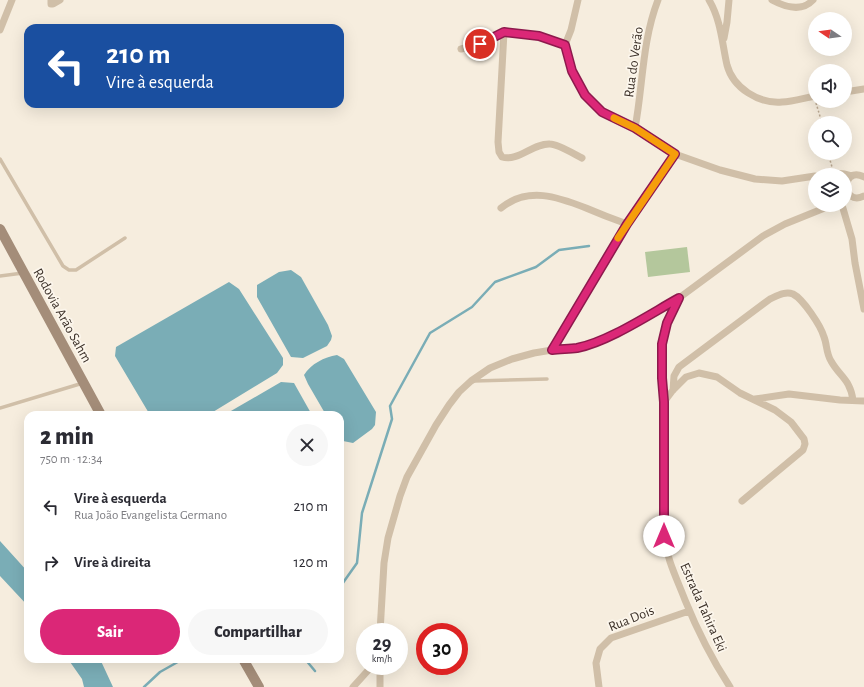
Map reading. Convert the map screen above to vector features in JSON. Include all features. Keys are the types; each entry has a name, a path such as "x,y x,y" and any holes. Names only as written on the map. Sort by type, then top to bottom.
{"street":[{"path":"0,30 12,0"},
{"path":"52,0 51,4 54,4 60,0"},
{"path":"578,0 571,30 565,45 572,71 585,95 602,112 635,128 675,154 720,170 755,179 782,181 808,177"},
{"path":"709,0 717,14 732,78 742,89 769,101 781,102 808,97"},
{"path":"723,40 730,0"},
{"path":"772,0 779,4 793,8 803,6 813,0"},
{"name":"Rua do Verão","path":"635,128 639,109 646,46 657,2"},
{"path":"461,49 480,44 504,32 539,36 565,45"},
{"path":"504,32 498,142 499,152 502,157 510,158 542,144 552,144 582,158"},
{"path":"852,91 864,89"},
{"path":"552,350 627,224 675,154"},
{"path":"502,208 509,202 522,197 538,195 552,196 627,224"},
{"path":"853,197 860,198 864,196"},
{"path":"381,623 384,563 388,538 400,496 408,477 436,425 456,396 471,381 490,368 512,359 552,350 577,348 591,344 620,331 679,298 763,236 785,224 813,212"},
{"path":"844,212 861,275 864,309"},
{"name":"Rodovia Arão Sahm","path":"0,229 99,411"},
{"path":"673,390 674,376 679,367 770,299 784,293 793,294 802,301 819,326 824,336 830,360 847,381 852,390 853,400"},
{"name":"Estrada Tahira Eki","path":"679,298 667,323 662,344 664,402 664,536 666,550 676,580 700,637 730,687"},
{"path":"664,402 686,377 699,373 717,377 740,393 775,410 790,422 804,438 805,444 803,450 742,501"},
{"path":"755,399 789,394 840,400 864,401"},
{"name":"Rua Dois","path":"599,687 596,663 600,649 611,638 689,611"},
{"path":"245,663 259,687"},
{"path":"353,687 364,675"},
{"path":"380,675 380,687"}],"lane":[{"path":"0,159 63,266 69,270 76,270 125,238"},
{"path":"0,276 24,273"},
{"path":"471,381 547,379"},
{"path":"0,408 84,382"}],"green space":[{"path":"687,247 690,272 648,277 645,252"}],"water":[{"path":"291,270 301,277 328,325 332,336 327,346 303,358 291,357 257,297 257,285 279,272"},
{"path":"229,282 239,289 283,358 283,365 277,373 215,411 148,411 115,356 116,347"},
{"path":"337,355 344,359 376,412 375,425 353,443 344,441 344,411 324,411 304,375 310,368 327,357"},
{"path":"281,382 294,383 310,411 231,411"},
{"path":"0,541 24,568 24,602 0,576"},
{"path":"71,663 102,663 113,687 84,687 82,679"}],"waterway":[{"path":"344,581 357,563 362,513 392,419 390,406 430,333 472,307 495,282 536,267 559,250 589,246"},
{"path":"144,687 160,672 176,663"},
{"path":"308,663 315,671"}],"slow traffic":[{"path":"614,118 635,128 675,154 618,238"}],"route":[{"path":"480,44 497,34 504,32 539,36 565,45 572,71 585,95 602,112 635,128 675,154 627,224 552,350 577,348 591,344 620,331 679,298 667,323 662,344 664,402 664,536"}]}
